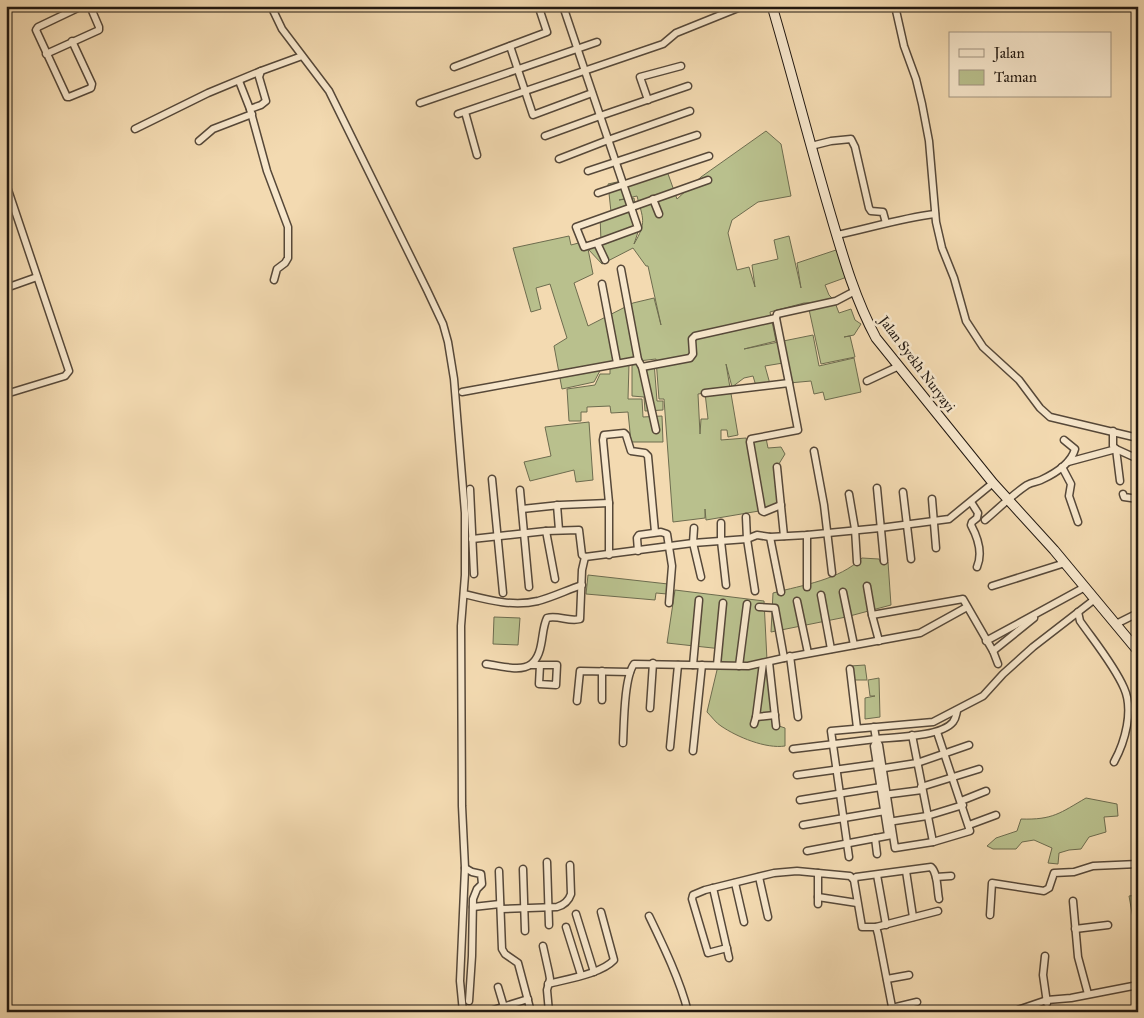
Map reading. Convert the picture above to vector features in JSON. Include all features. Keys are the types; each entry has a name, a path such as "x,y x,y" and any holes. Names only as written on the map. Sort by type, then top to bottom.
{"main road":[{"name":"Jalan Syekh Nuryayi","path":"776,7 811,146 837,235 855,291 866,320 876,338 993,483 1065,563 1138,651"}],"street":[{"path":"72,41 91,81 90,88 66,97 46,54 37,28 82,6"},
{"path":"46,54 99,30 100,27 90,6"},
{"path":"271,6 282,30 329,91 427,290 443,324 448,342 454,379 465,513 465,575 461,626 461,787 465,868 460,981 463,1012"},
{"path":"454,67 461,60 510,46 547,32 539,8 544,6"},
{"path":"573,6 564,8 584,71 600,116 615,162 623,184 631,207 638,228 584,247 576,227 631,207 653,199 708,180"},
{"path":"477,155 461,113 663,44 676,33 743,6"},
{"path":"895,6 904,46 916,79 929,141 933,215 942,248 954,278 966,322 983,347 1019,380 1040,408 1050,417 1113,434 1138,438"},
{"path":"420,103 597,42"},
{"path":"510,46 533,115 592,93"},
{"path":"135,129 193,100 302,56"},
{"path":"648,100 640,77 681,66"},
{"path":"199,141 213,129 251,111 266,101 259,76 261,71"},
{"path":"239,81 251,111 267,171 288,227 288,258 277,269 274,280"},
{"path":"545,136 688,86"},
{"path":"558,159 690,111"},
{"path":"588,171 697,135"},
{"path":"811,146 851,139 855,147 869,208 871,212 883,212 886,223"},
{"path":"598,193 708,156"},
{"path":"6,184 69,371 65,376 6,394"},
{"path":"653,199 659,214"},
{"path":"837,235 906,218 933,215"},
{"path":"596,242 605,260"},
{"path":"621,269 638,360 642,367 656,430"},
{"path":"7,287 37,277"},
{"path":"602,284 617,363"},
{"path":"781,505 764,512 762,511 750,442 751,439 798,430 776,314 836,301 855,291"},
{"path":"642,367 690,358 693,354 692,339 695,336 776,318"},
{"path":"462,392 638,360"},
{"path":"867,381 899,366"},
{"path":"704,393 789,383"},
{"path":"609,555 609,503 603,436 624,433 631,451 645,453 648,456 655,532"},
{"path":"1113,434 1113,446 1116,449 1120,481"},
{"path":"985,520 1008,499 1029,484 1041,480 1065,464 1074,454 1075,450 1064,440"},
{"path":"1065,464 1116,449 1138,459"},
{"path":"814,451 832,573"},
{"path":"1065,464 1071,484 1069,496 1078,522"},
{"path":"777,467 784,536"},
{"path":"492,479 504,593"},
{"path":"585,557 694,543 747,539 757,536 807,535 880,528 952,518 993,483"},
{"path":"470,488 474,574"},
{"path":"877,488 884,561"},
{"path":"520,490 529,587"},
{"path":"904,492 911,559"},
{"path":"849,494 858,562"},
{"path":"1123,494 1124,497 1138,499"},
{"path":"932,499 936,548"},
{"path":"970,502 978,513 978,518 972,522 980,553 977,567"},
{"path":"522,509 557,505 609,503"},
{"path":"557,505 559,530"},
{"path":"746,517 747,539 755,591"},
{"path":"721,523 726,585"},
{"path":"694,528 694,543 701,577"},
{"path":"472,539 546,531 579,530 582,555 585,557 582,570 580,619 547,618 536,662 531,665 524,668 486,664"},
{"path":"546,531 555,579"},
{"path":"638,551 638,535 655,532 667,534 672,566 669,603"},
{"path":"807,535 807,587"},
{"path":"770,537 781,592"},
{"path":"992,586 1065,563"},
{"path":"464,594 523,604 539,601 582,585"},
{"path":"866,586 879,641"},
{"path":"986,641 1085,587"},
{"path":"843,592 854,645"},
{"path":"822,595 831,649"},
{"path":"872,616 962,599 993,651 998,664"},
{"path":"849,857 831,731 933,722 957,710 983,696 1003,674 1033,647 1095,599"},
{"path":"693,665 699,600"},
{"path":"797,601 808,653"},
{"path":"717,665 723,603"},
{"path":"739,666 747,604"},
{"path":"759,607 775,608 787,657 798,717"},
{"path":"623,743 630,672 634,664 739,666 766,662 920,633 967,607"},
{"path":"993,651 1047,608"},
{"path":"1078,612 1080,621 1125,689 1128,712 1126,728 1119,754 1114,762"},
{"path":"1116,624 1138,613"},
{"path":"766,662 776,726"},
{"path":"754,724 766,662"},
{"path":"650,708 653,663"},
{"path":"670,747 678,664"},
{"path":"531,665 540,665"},
{"path":"692,751 702,665"},
{"path":"850,670 857,728"},
{"path":"577,701 580,671 630,672"},
{"path":"602,671 602,700"},
{"path":"793,749 876,741 937,732 952,724 956,719 957,710"},
{"path":"756,717 775,715"},
{"path":"874,727 876,741 880,745 879,767 881,787 885,795 885,811 889,822"},
{"path":"879,767 895,848 933,842 970,830 937,732"},
{"path":"912,735 921,789 933,842"},
{"path":"797,775 836,769 917,763 970,745"},
{"path":"885,795 921,789 979,769"},
{"path":"800,800 881,787"},
{"path":"889,822 927,816 962,803 986,791"},
{"path":"803,824 885,811"},
{"path":"969,825 996,815"},
{"path":"807,851 846,842 891,835"},
{"path":"875,838 878,854"},
{"path":"547,862 549,925"},
{"path":"990,915 992,883 1044,891 1049,888 1054,873 1074,872 1093,866 1138,864"},
{"path":"473,907 549,907 562,905 570,898 570,865"},
{"path":"854,880 856,877 931,867 936,877 939,900"},
{"path":"465,868 481,874 482,878 482,884 477,889 473,899 472,964 469,1000"},
{"path":"523,869 525,931"},
{"path":"499,871 502,949 505,954 518,964 531,1012"},
{"path":"906,871 913,917"},
{"path":"727,948 708,953 692,898 696,893 774,873 797,872 850,876 854,880 862,927 886,925 938,911"},
{"path":"818,873 818,901 858,903"},
{"path":"877,875 886,925"},
{"path":"936,877 951,876"},
{"path":"759,877 768,917"},
{"path":"735,883 744,922"},
{"path":"713,888 729,958"},
{"path":"1073,901 1078,957 1088,994"},
{"path":"548,984 594,972 611,964 615,958 601,912"},
{"path":"576,914 594,972"},
{"path":"649,916 659,935 682,991 688,1012"},
{"path":"1074,929 1108,925"},
{"path":"876,927 892,1010 916,1002"},
{"path":"566,928 581,976"},
{"path":"543,946 549,973 547,990 549,1012"},
{"path":"1045,956 1043,975 1047,1002"},
{"path":"886,980 910,975"},
{"path":"1012,1012 1047,1002 1138,984"},
{"path":"498,988 504,1007"},
{"path":"488,1012 528,999"}],"green space":[{"path":"766,131 781,144 791,196 758,202 732,220 728,233 737,270 749,267 755,287 752,265 778,259 774,240 789,236 801,288 797,263 839,249 847,277 825,285 839,313 851,309 855,320 861,324 854,335 844,337 850,336 855,357 821,364 808,305 816,303 804,303 770,312 776,341 744,349 813,335 819,366 854,358 861,392 825,400 823,392 814,394 811,381 789,383 783,363 765,366 770,384 756,386 753,376 744,378 732,387 726,364 738,435 728,437 727,430 721,430 721,440 746,438 759,511 706,520 705,509 705,518 673,522 664,399 659,399 656,359 603,365 594,382 562,389 554,346 567,338 550,284 536,288 541,309 531,312 513,248 569,236 571,245 586,241 588,248 601,242 600,215 611,212 608,184 667,171 677,199 701,177","holes":["637,196 643,220 641,230 634,244 639,229 634,198 619,200","633,248 646,266 648,266 661,325 654,298 633,303 588,326 574,283 593,274 588,249 602,264","705,393 708,419 701,419 700,434 698,394"]},
{"path":"654,362 657,401 663,401 663,410 645,411 644,397 632,396 632,365"},
{"path":"629,364 628,399 642,399 643,417 662,416 663,442 631,442 628,412 611,413 610,406 587,407 587,412 581,412 581,421 569,421 567,389 595,385 600,374 610,374 610,365"},
{"path":"589,422 593,480 576,482 574,470 530,481 524,462 551,456 545,427"},
{"path":"766,438 768,448 781,447 785,454 777,467 779,504 764,511 751,440"},
{"path":"862,558 879,559 881,563 888,562 891,605 846,617 771,632 773,593 832,577 843,572"},
{"path":"588,575 668,584 667,594 656,593 655,600 586,594"},
{"path":"675,590 764,601 768,680 779,726 785,728 785,746 769,746 743,738 719,725 707,712 722,649 667,643"},
{"path":"494,617 520,618 518,645 493,644"},
{"path":"865,665 867,680 853,680 850,666"},
{"path":"879,678 880,717 865,719 865,698 875,696 870,696 868,680"},
{"path":"1086,798 1117,804 1118,816 1104,817 1106,832 1089,837 1081,849 1059,853 1058,864 1048,863 1052,848 1034,840 1022,842 1016,849 993,849 987,846 996,838 1017,831 1021,819 1049,817"},
{"path":"1138,895 1138,924 1134,924 1129,896"}]}
